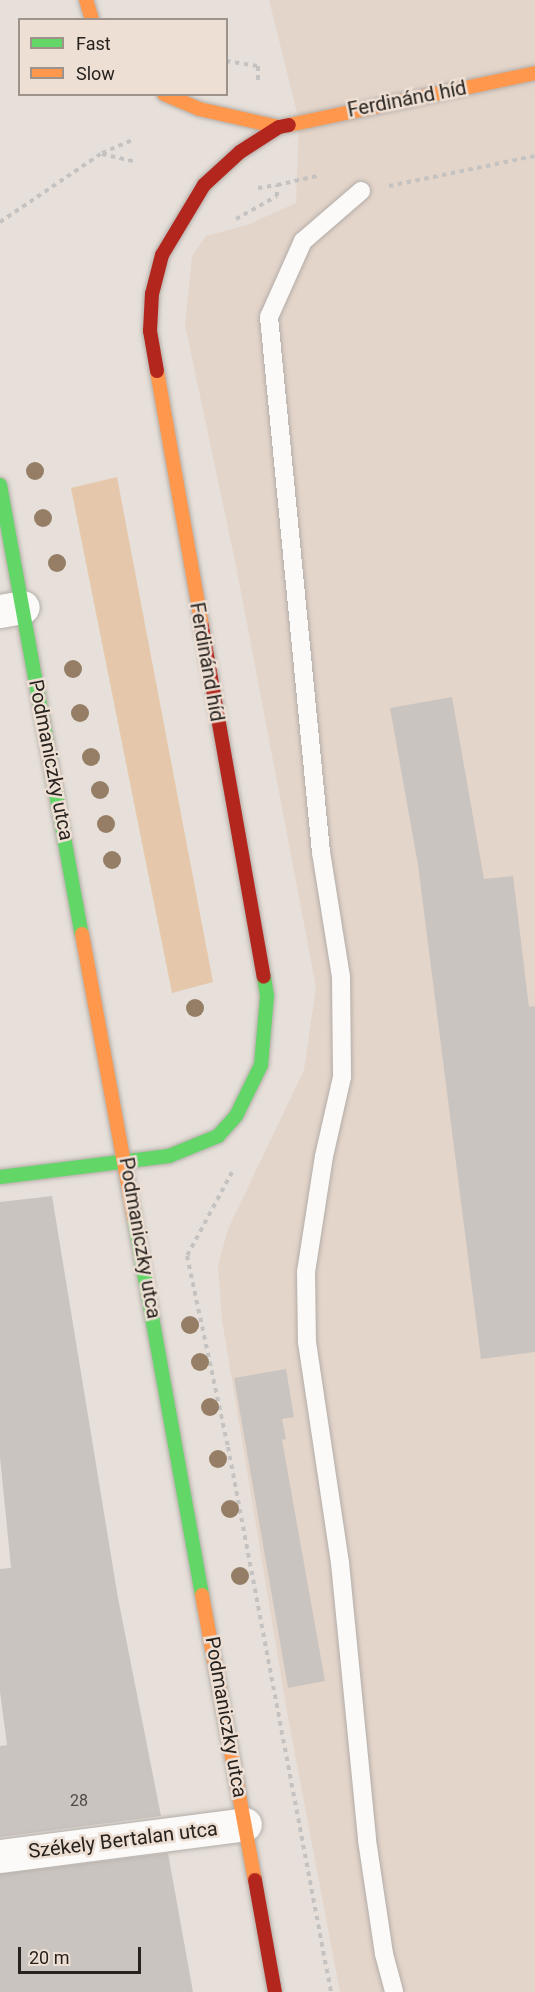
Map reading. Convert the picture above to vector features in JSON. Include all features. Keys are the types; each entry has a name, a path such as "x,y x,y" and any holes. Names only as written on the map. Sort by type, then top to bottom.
{"street":[{"path":"86,0 91,18"},
{"name":"Ferdinánd híd","path":"0,1177 126,1159 169,1156 218,1136 236,1116 261,1065 267,996 150,331 152,294 162,255 181,218 204,185 240,153 279,127 535,73"},
{"name":"Ferdinánd híd","path":"168,96 200,110 279,127"},
{"name":"Podmaniczky utca","path":"0,485 11,609 126,1159 275,1992"},
{"name":"Székely Bertalan utca","path":"0,1856 245,1824"}],"lane":[{"path":"361,192 303,241 269,317 321,852 341,977 342,1077 324,1156 306,1272 307,1341 340,1563 367,1840 384,1954 394,1992"}],"path":[{"path":"228,62 258,66 258,85 268,84"},
{"path":"0,222 102,153 133,140"},
{"path":"102,153 136,162"},
{"path":"361,192 535,156"},
{"path":"236,219 278,196 277,185 317,176"}],"shaded area":[{"path":"269,0 535,0 535,1992 340,1992 287,1712 222,1320 218,1265 228,1229 304,1070 316,987 236,566 185,325 192,256 206,236 247,225 296,203 299,121"},
{"path":"117,477 213,982 172,993 71,488"}],"building":[{"path":"452,697 484,879 513,876 529,1007 535,1006 535,1352 481,1359 418,865 390,708"},
{"path":"52,1196 118,1598 161,1816 0,1837 0,1746 7,1745 0,1692 0,1569 11,1568 0,1457 0,1202"},
{"path":"286,1369 294,1417 282,1419 286,1439 282,1440 325,1681 288,1688 234,1378"},
{"path":"168,1853 193,1992 0,1992 0,1874"}],"traffic: fast":[{"path":"0,485 82,934"},
{"path":"0,1177 169,1156 218,1136 236,1116 261,1065 267,996 264,977"},
{"path":"134,1217 202,1595"}],"traffic: slow":[{"path":"86,0 91,18"},
{"path":"289,125 535,73"},
{"path":"169,96 199,109 279,127"},
{"path":"157,371 202,627"},
{"path":"82,934 134,1217"},
{"path":"202,1595 255,1880"}],"traffic: jam":[{"path":"157,371 150,331 152,294 162,255 204,185 240,152 279,127 289,125"},
{"path":"202,627 264,977"},
{"path":"255,1880 275,1992"}]}
